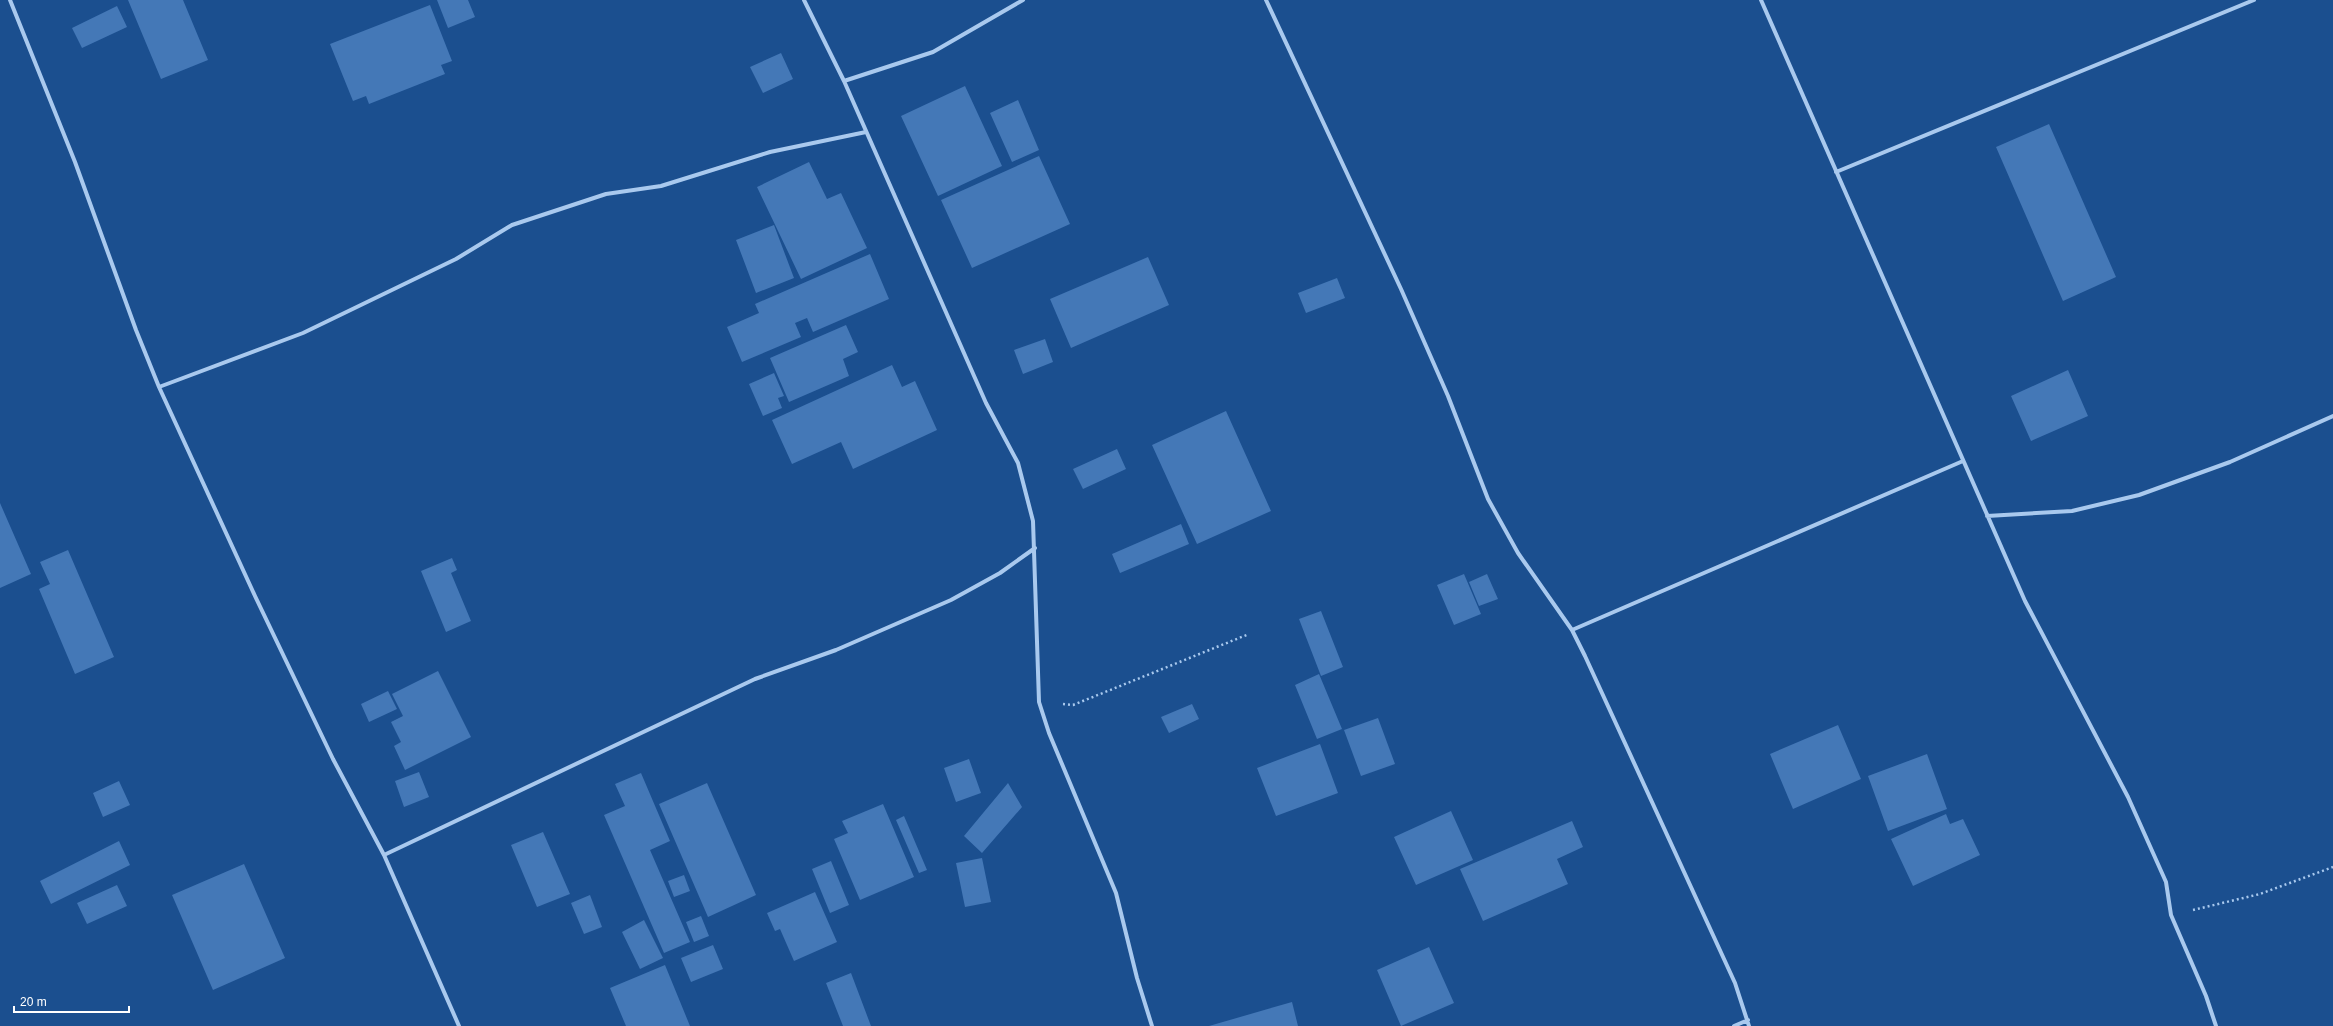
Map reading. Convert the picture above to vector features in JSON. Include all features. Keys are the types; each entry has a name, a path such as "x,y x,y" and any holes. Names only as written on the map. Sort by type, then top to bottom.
{"street":[{"path":"10,0 75,162 136,330 159,387 255,596 320,731 384,855 459,1026"},
{"path":"804,0 844,81 986,404 1018,463 1033,521 1039,702 1049,733 1116,892 1137,978 1152,1026"},
{"path":"844,81 933,52 1023,0"},
{"path":"1266,0 1401,288 1448,396 1488,499 1518,552 1572,630 1732,976 1749,1026"},
{"path":"1760,0 2025,601 2128,797 2166,882 2171,915 2206,996 2216,1026"},
{"path":"1836,172 2254,0"},
{"path":"159,387 303,333 456,259 488,238 519,222 606,194 660,186 770,152 866,132"},
{"path":"1987,516 2072,511 2138,495 2230,462 2333,416"},
{"path":"1572,630 1643,598 1709,572 1908,483 1963,461"},
{"path":"384,855 756,679 836,650 952,600 1000,573 1035,548"},
{"path":"1734,1026 1748,1020"}],"path":[{"path":"1039,702 1073,705 1249,634"},
{"path":"2171,915 2260,894 2333,866"}],"building":[{"path":"128,0 183,0 208,60 161,79"},
{"path":"437,0 468,0 475,17 448,28"},
{"path":"430,5 452,61 441,65 445,74 369,104 366,96 353,101 330,44"},
{"path":"117,6 127,27 82,48 72,28"},
{"path":"781,53 793,79 763,93 750,67"},
{"path":"965,86 1002,166 938,196 901,116"},
{"path":"1018,100 1039,150 1012,162 990,113"},
{"path":"2049,124 2116,277 2063,301 1996,147"},
{"path":"1039,156 1070,224 972,268 941,200"},
{"path":"809,162 827,199 841,193 867,248 801,279 757,187"},
{"path":"774,225 794,278 756,293 736,240"},
{"path":"870,254 889,299 813,332 807,318 795,323 801,337 742,362 727,327 759,313 755,304"},
{"path":"1148,257 1169,305 1071,348 1050,299"},
{"path":"1337,278 1345,298 1306,313 1298,293"},
{"path":"846,325 858,352 843,359 849,376 789,402 770,358"},
{"path":"1045,339 1053,362 1023,374 1014,350"},
{"path":"892,365 902,387 915,381 937,430 853,469 841,442 792,464 772,420"},
{"path":"2068,370 2088,416 2031,441 2011,396"},
{"path":"774,373 784,396 778,398 782,408 763,416 749,384"},
{"path":"1226,411 1271,511 1197,544 1152,445"},
{"path":"1117,449 1126,469 1083,489 1073,469"},
{"path":"0,503 31,574 0,588"},
{"path":"1181,524 1189,544 1120,573 1112,554"},
{"path":"68,550 114,657 75,674 39,589 50,584 40,562"},
{"path":"452,558 457,570 451,573 471,621 446,632 421,571"},
{"path":"1464,574 1481,614 1454,625 1437,585"},
{"path":"1487,574 1498,599 1479,606 1469,582"},
{"path":"1321,611 1343,667 1321,676 1299,619"},
{"path":"438,671 471,737 405,770 394,746 401,742 391,722 403,716 392,694"},
{"path":"1319,674 1342,729 1317,739 1295,685"},
{"path":"388,691 397,709 369,722 361,704"},
{"path":"1192,704 1199,719 1169,733 1161,717"},
{"path":"1378,718 1395,764 1361,776 1344,730"},
{"path":"1838,725 1861,779 1793,809 1770,754"},
{"path":"1320,744 1338,793 1276,816 1257,768"},
{"path":"1927,754 1947,809 1888,831 1868,776"},
{"path":"969,759 981,793 956,802 944,768"},
{"path":"419,772 429,797 404,807 395,781"},
{"path":"641,773 670,841 650,850 690,942 664,953 604,815 625,806 615,784"},
{"path":"119,781 130,805 103,817 93,793"},
{"path":"707,783 756,895 708,917 659,804"},
{"path":"1008,783 1022,807 982,853 964,836"},
{"path":"883,804 914,877 860,900 834,839 848,833 842,821"},
{"path":"1451,811 1473,860 1416,885 1394,837"},
{"path":"1946,814 1950,824 1963,819 1980,855 1913,886 1891,839"},
{"path":"904,816 927,870 919,873 896,820"},
{"path":"1572,821 1583,847 1557,859 1568,884 1483,921 1460,869"},
{"path":"543,832 570,894 537,907 511,845"},
{"path":"119,841 130,865 51,904 40,881"},
{"path":"982,858 991,902 965,907 956,863"},
{"path":"831,861 849,905 830,913 812,869"},
{"path":"244,864 285,958 213,990 172,895"},
{"path":"684,875 690,891 674,897 668,881"},
{"path":"117,885 127,906 87,924 77,903"},
{"path":"815,892 837,942 794,961 780,929 775,931 767,913"},
{"path":"590,895 602,927 584,934 571,903"},
{"path":"701,916 709,936 694,942 686,922"},
{"path":"644,920 663,958 640,969 622,932"},
{"path":"713,945 723,969 691,982 681,958"},
{"path":"1429,947 1454,1003 1401,1026 1377,970"},
{"path":"665,965 690,1026 626,1026 610,988"},
{"path":"851,973 871,1026 843,1026 826,983"},
{"path":"1292,1002 1298,1026 1209,1026"}]}
